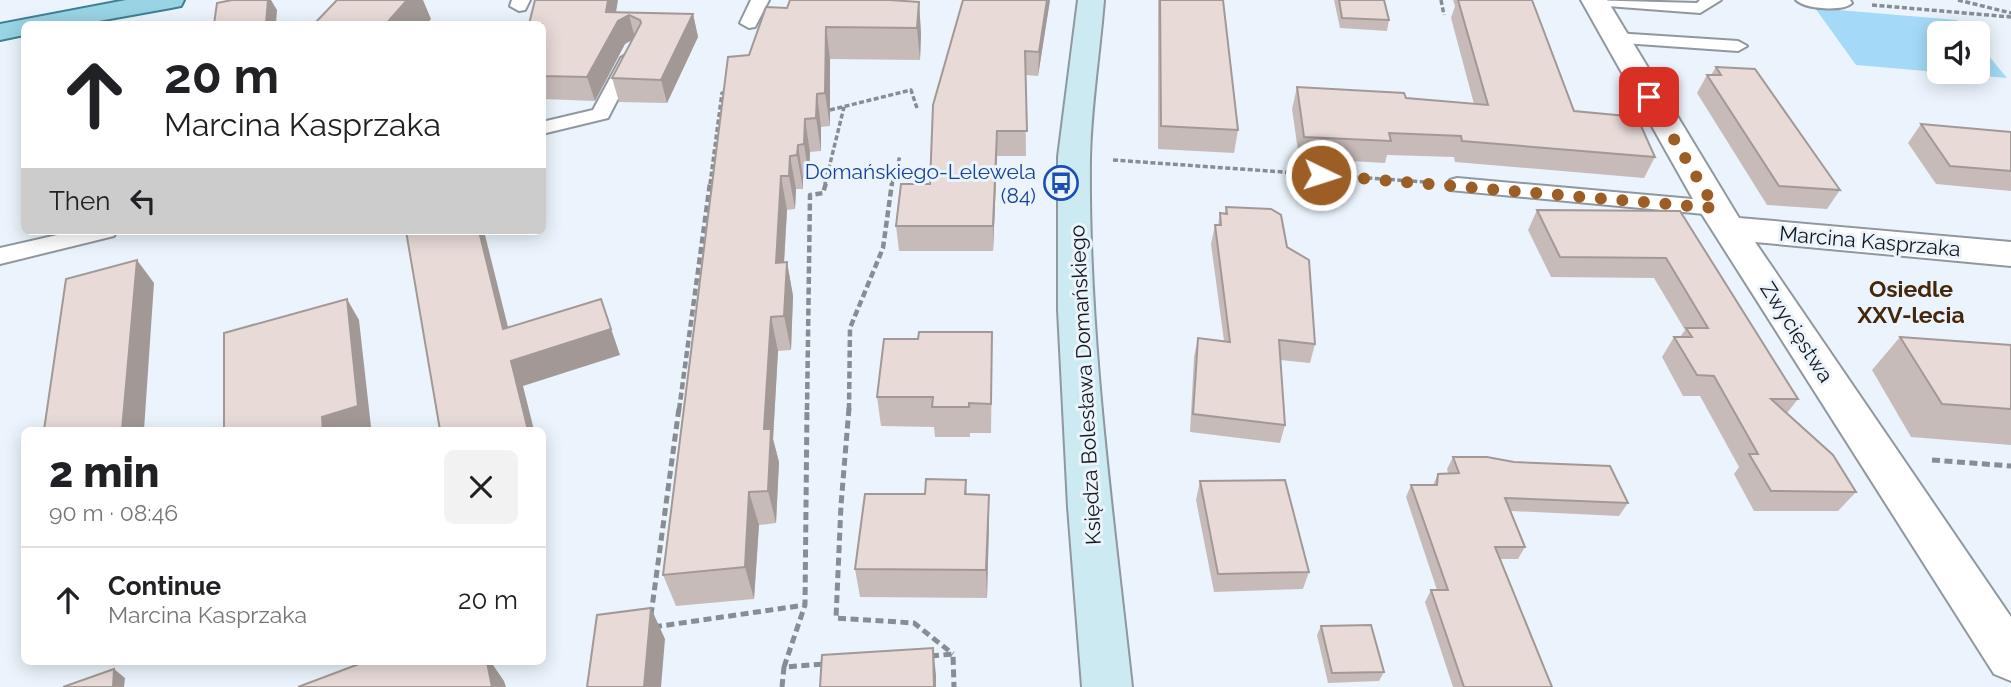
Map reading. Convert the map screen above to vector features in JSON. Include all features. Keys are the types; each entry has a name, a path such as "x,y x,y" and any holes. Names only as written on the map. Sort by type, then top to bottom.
{"main road":[{"path":"56,21 172,0"},
{"path":"0,32 21,28"}],"street":[{"name":"Księdza Bolesława Domańskiego","path":"1091,0 1074,157 1076,282 1090,507 1107,687"},
{"name":"Zwycięstwa","path":"1594,0 1722,218 2011,658"},
{"name":"Marcina Kasprzaka","path":"1722,218 2011,254"}],"lane":[{"path":"749,23 760,0"},
{"path":"1594,0 1700,8 1712,0"},
{"path":"1805,0 1843,3"},
{"path":"1615,38 1738,46"},
{"path":"546,127 601,114 636,45"},
{"name":"Marcina Kasprzaka","path":"1457,185 1722,218"},
{"path":"0,256 89,235"}],"path":[{"path":"1441,0 1444,15"},
{"path":"1958,0 2011,15"},
{"path":"1843,3 2011,15"},
{"path":"830,110 911,90 917,108"},
{"path":"732,92 722,93 649,628 804,605"},
{"path":"782,687 784,667 804,605 810,195 823,193 844,107"},
{"path":"900,156 893,178 883,248 850,328 849,434 841,505 836,618 914,623 953,654 954,687"},
{"path":"1102,159 1457,185"},
{"path":"1878,455 2011,466"},
{"path":"927,656 953,654"},
{"path":"784,667 836,663"}],"water":[{"path":"1815,8 1958,21 1927,21 1927,71 1856,65"},
{"path":"1990,57 2007,78 1990,77"}],"building":[{"path":"232,0 268,0 266,21 214,21 217,3"},
{"path":"337,0 407,0 389,21 317,21"},
{"path":"535,0 608,0 606,12 693,14 661,80 612,78 641,23 629,15 618,21 587,77 546,76 546,21 530,21"},
{"path":"790,0 919,2 917,28 826,27 825,93 817,94 816,118 805,119 804,144 798,145 797,155 790,156 789,176 781,176 776,263 787,262 784,316 771,317 764,429 771,429 768,491 749,492 745,567 663,575 728,57 749,55 766,7 787,8"},
{"path":"963,0 1047,0 1039,52 1025,51 1027,131 997,131 993,226 896,226 901,184 930,184 933,105"},
{"path":"1160,0 1223,0 1238,130 1161,126"},
{"path":"1339,0 1384,0 1389,20 1342,18"},
{"path":"1458,0 1532,0 1574,111 1637,117 1655,157 1462,141 1461,136 1389,133 1391,141 1304,137 1297,87 1404,93 1406,98 1488,105"},
{"path":"1716,67 1755,69 1840,190 1779,186 1707,75 1721,75"},
{"path":"1921,124 2011,132 2011,171 1950,166"},
{"path":"1226,207 1271,209 1281,215 1287,247 1309,260 1315,344 1279,340 1285,425 1193,414 1198,338 1230,342 1215,225 1221,225 1220,213 1227,214"},
{"path":"1537,210 1680,211 1798,399 1771,399 1833,455 1856,492 1771,491 1749,454 1758,454 1714,376 1697,375 1674,337 1692,337 1686,328 1708,328 1666,258 1560,257"},
{"path":"407,235 480,235 503,329 601,299 611,329 511,361 527,427 439,427"},
{"path":"137,260 122,427 44,427 66,279"},
{"path":"347,299 358,406 322,417 323,427 224,427 224,333"},
{"path":"919,332 992,332 991,404 969,403 969,407 932,407 933,397 877,397 884,339 918,339"},
{"path":"1900,337 2011,345 2011,409 1942,404"},
{"path":"1453,457 1610,466 1628,503 1505,498 1525,547 1495,547 1552,687 1464,687 1431,590 1448,590 1411,485 1437,485 1438,474 1459,473"},
{"path":"926,479 966,480 965,494 989,495 986,570 855,569 865,494 925,494"},
{"path":"1285,480 1309,572 1218,574 1200,481"},
{"path":"651,608 644,687 587,687 597,615"},
{"path":"1371,625 1384,672 1332,673 1321,626"},
{"path":"933,648 934,687 820,687 822,655"},
{"path":"356,665 488,665 492,687 298,687"},
{"path":"114,669 113,687 63,687"}],"place":[{"name":"Domańskiego-Lelewela (84)","path":"1061,183"}],"district":[{"name":"Osiedle XXV-lecia","path":"1911,301"}],"route":[{"path":"1321,175 1715,208 1649,97"}]}
